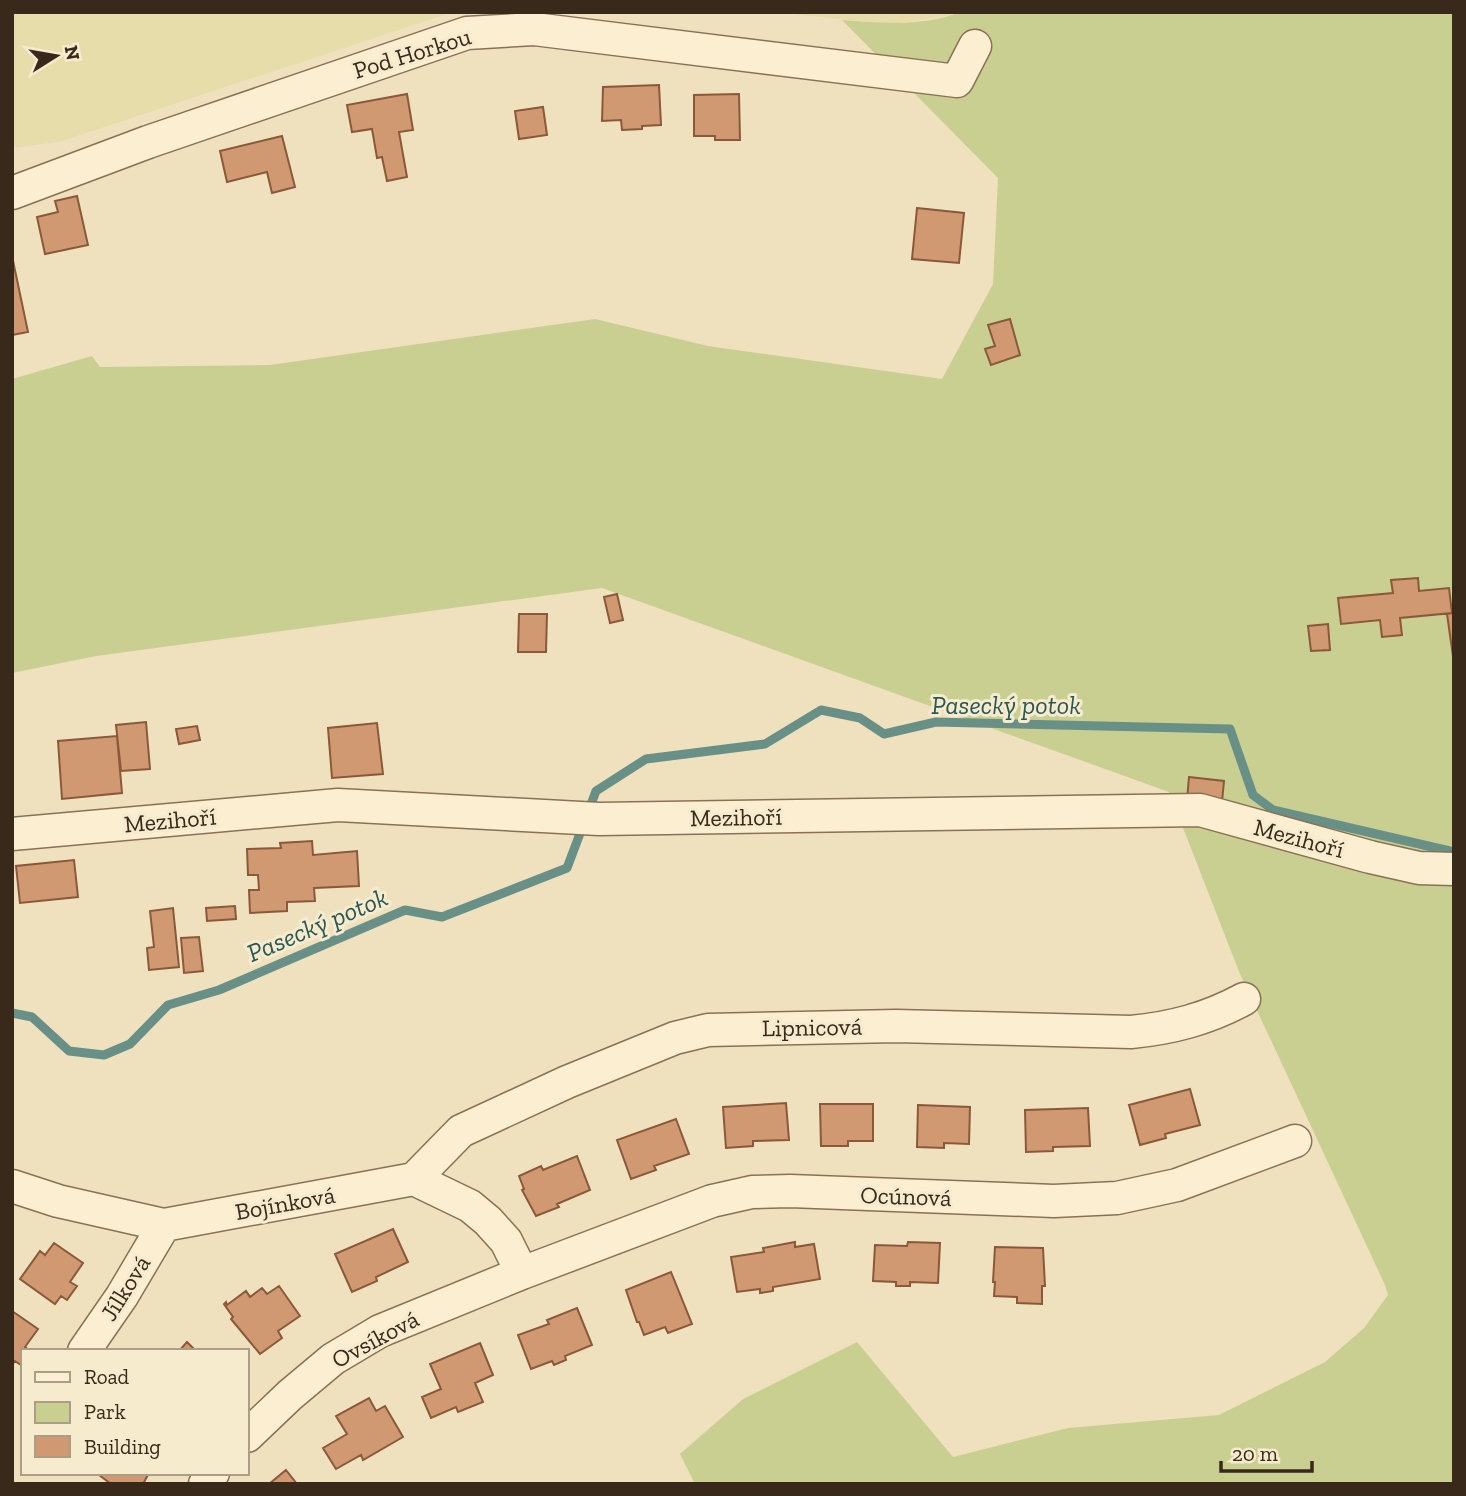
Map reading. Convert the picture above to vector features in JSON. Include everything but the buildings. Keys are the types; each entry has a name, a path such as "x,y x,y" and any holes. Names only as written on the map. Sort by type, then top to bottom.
{"street":[{"name":"Pod Horkou","path":"12,193 148,142 467,33 534,29 957,82 975,46"},
{"name":"Mezihoří","path":"12,834 338,805 586,818 1200,810 1370,857 1419,868 1454,869"},
{"name":"Lipnicová","path":"414,1180 461,1131 567,1082 674,1038 708,1030 896,1026 1131,1032 1195,1021 1218,1013 1244,999"},
{"name":"Ocúnová","path":"522,1273 712,1201 752,1192 1054,1201 1117,1198 1177,1185 1295,1141"},
{"name":"Bojínková","path":"12,1186 58,1201 164,1225 414,1180"},
{"path":"414,1180 470,1206 488,1221 506,1241 522,1273"},
{"name":"Jílková","path":"85,1349 122,1296 164,1225"},
{"name":"Ovsíková","path":"248,1435 332,1359 380,1331 522,1273"}],"shaded area":[{"path":"12,12 453,12 59,142 12,148"},
{"path":"771,12 960,12 937,18 888,24"}],"green space":[{"path":"960,12 1454,12 1454,1484 695,1484 680,1454 743,1399 857,1342 953,1457 1068,1428 1219,1415 1325,1362 1364,1328 1388,1295 1385,1285 1240,974 1169,792 602,588 96,656 12,673 12,379 92,356 100,367 270,365 595,319 708,346 942,379 993,284 998,178 842,20 917,22"}],"waterway":[{"name":"Pasecký potok","path":"12,1013 32,1017 69,1051 104,1055 130,1044 168,1005 219,990 405,910 442,917 567,868 596,791 646,759 765,744 821,710 860,718 884,734 936,722 1230,729 1253,795 1273,810 1454,852"}]}
